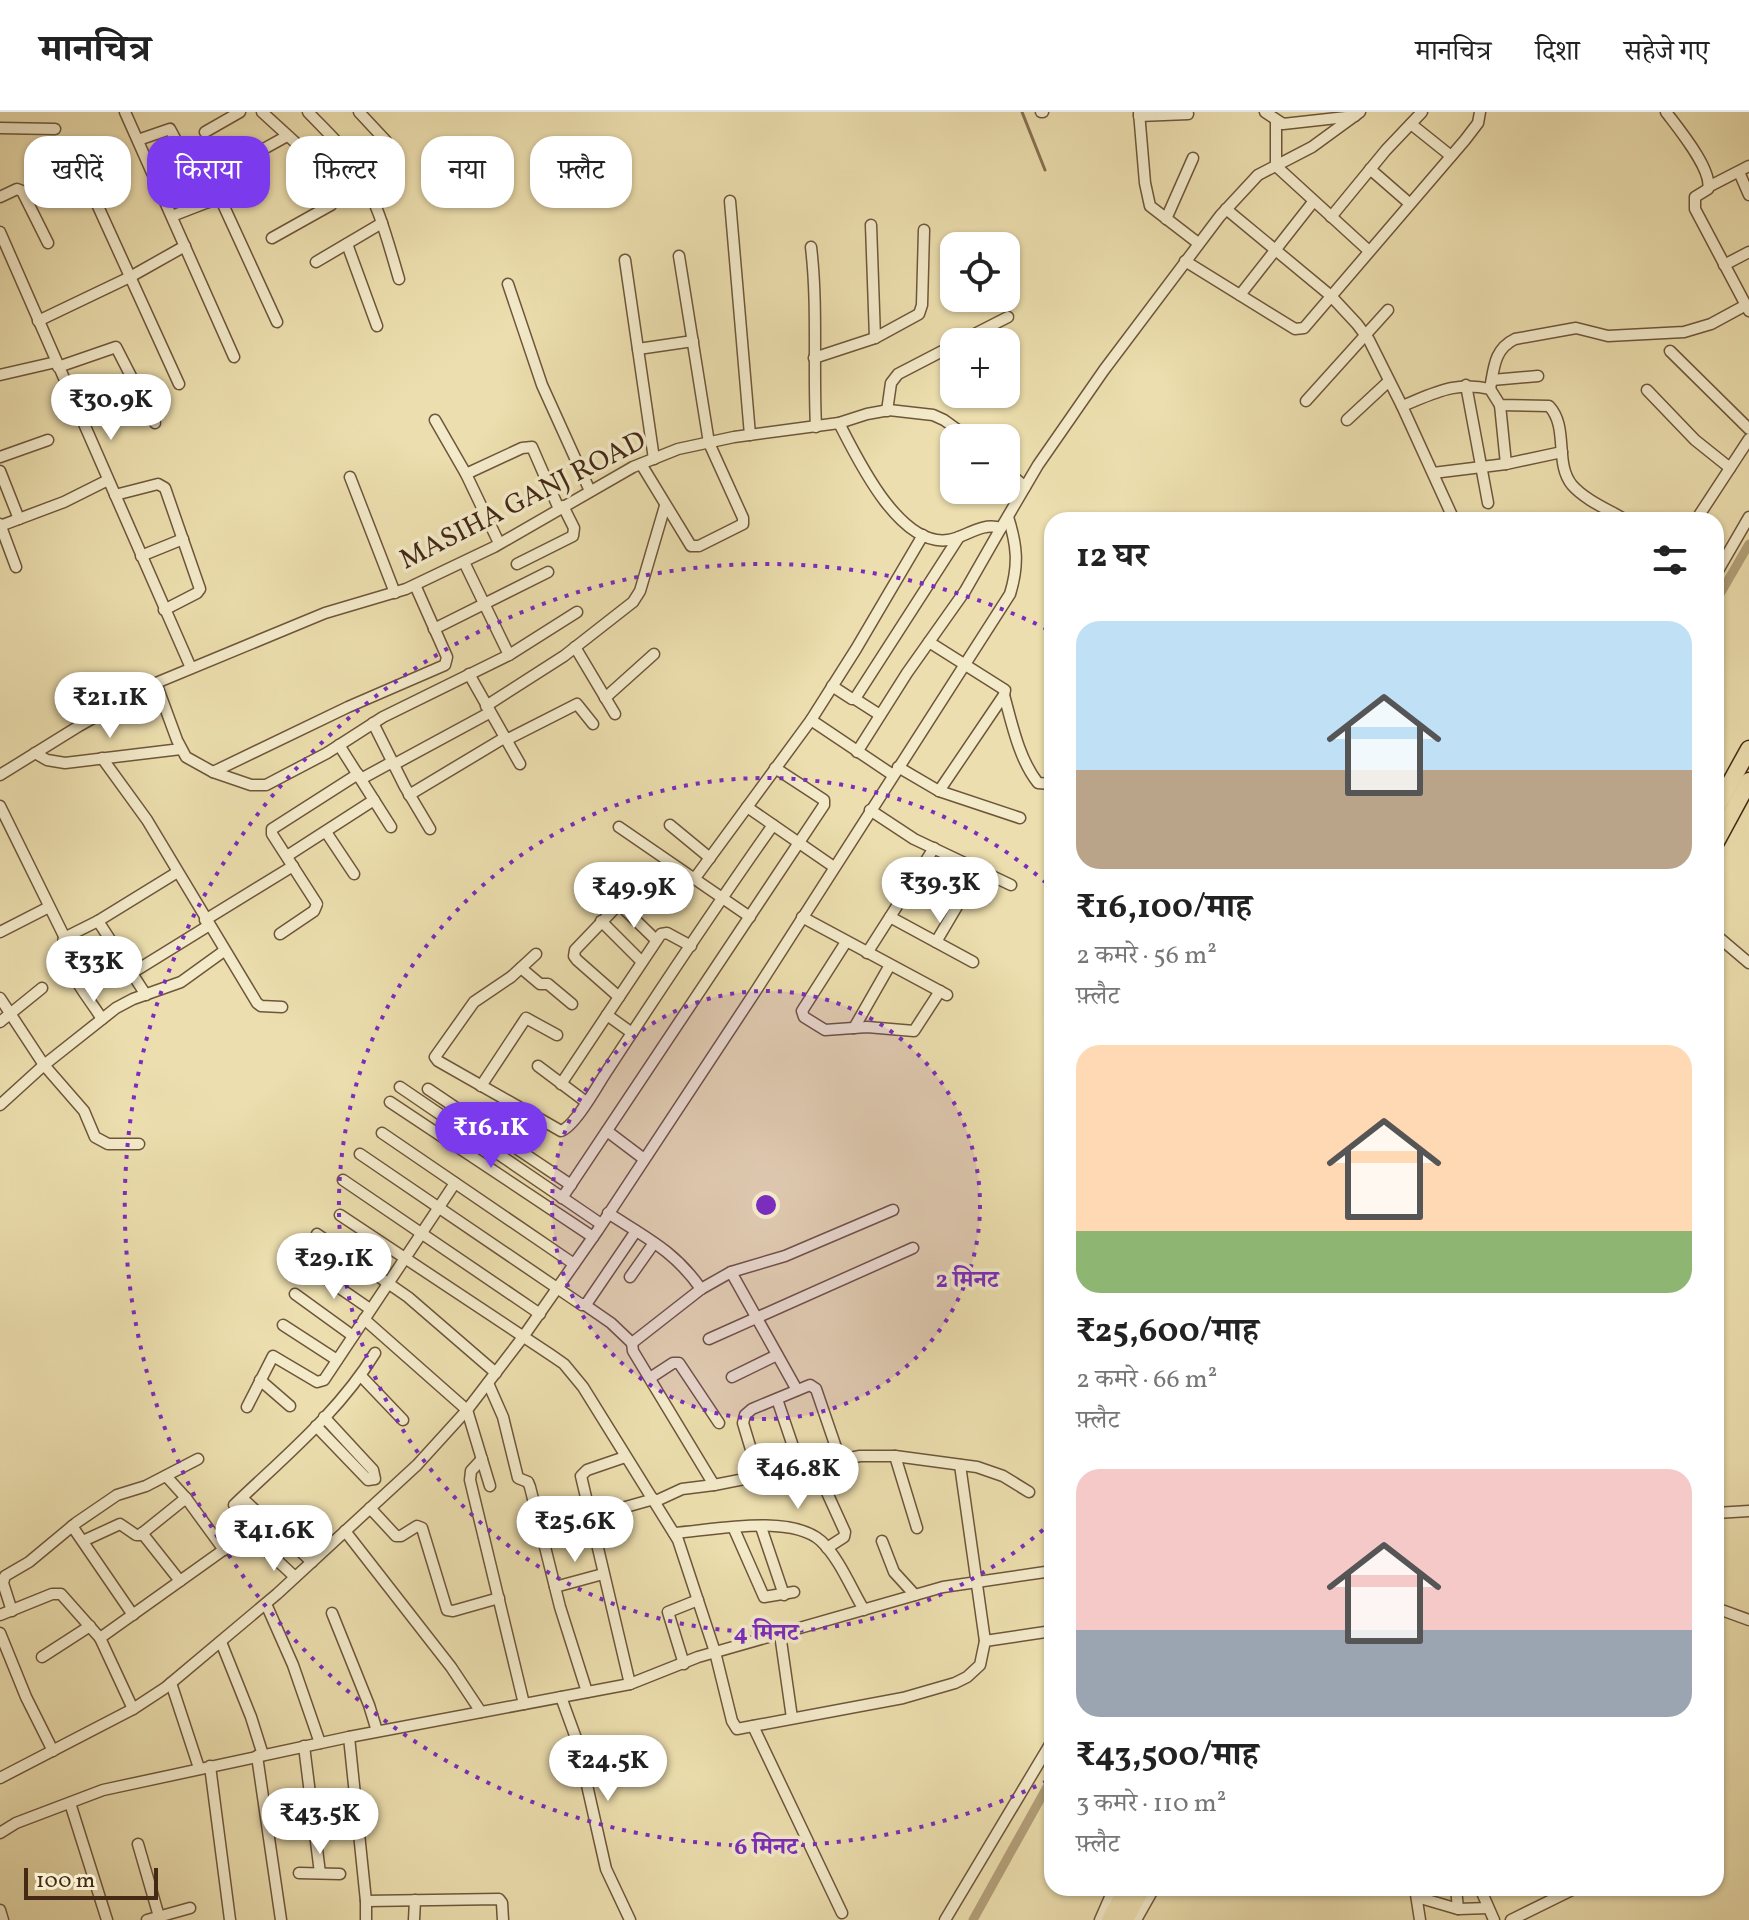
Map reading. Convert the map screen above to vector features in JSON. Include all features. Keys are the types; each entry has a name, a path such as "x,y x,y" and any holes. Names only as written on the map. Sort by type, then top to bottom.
{"highway":[{"path":"1724,794 1745,756"},
{"path":"1724,827 1749,781"},
{"path":"1110,1920 1126,1896"},
{"path":"1125,1920 1128,1896"}],"street":[{"path":"205,132 240,112"},
{"path":"262,112 287,136"},
{"path":"308,112 355,166 382,223 399,279"},
{"path":"359,112 381,136"},
{"path":"1265,112 1276,121 1296,123 1357,114"},
{"path":"1331,217 1422,112"},
{"path":"1185,261 1301,330 1451,156 1478,123 1480,112"},
{"path":"1666,112 1699,159 1710,186"},
{"path":"130,114 138,140 234,357"},
{"path":"1188,114 1139,114 1148,200 1155,212 1198,243"},
{"path":"857,752 965,591 1025,487 1104,370 1198,243 1258,175 1312,147 1357,114"},
{"path":"1276,121 1276,166 1369,251"},
{"path":"1411,124 1451,156"},
{"path":"0,128 55,129"},
{"path":"150,136 170,129 174,136"},
{"path":"138,140 147,137"},
{"path":"1166,219 1193,158"},
{"path":"1370,169 1409,203"},
{"path":"1506,464 1500,405 1491,385 1498,354 1507,343 1576,328 1608,336 1684,332 1747,308 1695,209 1695,197 1744,169 1749,195"},
{"path":"0,197 17,189 22,191 48,243"},
{"path":"730,201 750,435"},
{"path":"1240,295 1313,202"},
{"path":"99,208 179,384"},
{"path":"172,216 193,208"},
{"path":"224,208 277,322"},
{"path":"272,238 323,208"},
{"path":"1226,209 1331,296 1364,334 1402,406 1450,512"},
{"path":"316,262 382,223"},
{"path":"871,225 875,338"},
{"path":"814,358 875,338 922,310 924,230"},
{"path":"0,232 191,668"},
{"path":"347,244 377,326"},
{"path":"38,321 130,277 185,246"},
{"path":"811,247 815,282 816,427"},
{"path":"1724,265 1749,252"},
{"path":"641,464 686,542 694,547 741,527 743,518 709,443 679,256"},
{"path":"625,260 654,459"},
{"path":"508,284 542,385 590,491"},
{"path":"1306,401 1388,310"},
{"path":"986,328 1008,317"},
{"path":"638,349 693,341"},
{"path":"0,361 2,374 57,364 116,347 155,423"},
{"path":"1670,351 1749,429"},
{"path":"887,411 891,383 898,374 940,352"},
{"path":"1402,406 1452,387 1491,385 1538,376"},
{"path":"1347,420 1389,381"},
{"path":"1466,385 1488,503"},
{"path":"1647,390 1695,440 1730,468"},
{"path":"1500,405 1549,406 1558,420 1566,474 1574,487 1613,512"},
{"name":"MASIHA GANJ ROAD","path":"0,775 156,683 325,613 415,585 464,562 641,464 678,449 839,423 887,411 933,415 950,424"},
{"path":"435,420 466,474 499,543"},
{"path":"839,423 883,499 913,530 940,541 991,525 1001,528"},
{"path":"1701,512 1749,439"},
{"path":"0,457 48,440"},
{"path":"466,474 522,448 532,447 574,528 573,536 517,564"},
{"path":"1433,473 1506,464 1562,452"},
{"path":"0,471 19,519"},
{"path":"350,477 395,593"},
{"path":"16,567 0,525 64,502 108,480"},
{"path":"1020,483 1025,487"},
{"path":"115,495 158,484 164,486 200,589 164,610"},
{"path":"280,934 317,908 315,899 272,829 359,776 393,764 488,710 637,597 665,506"},
{"path":"0,1778 133,1709 171,1683 312,1562 417,1465 467,1410 540,1314 593,1237 1010,594 1016,576 1017,547 1008,517"},
{"path":"1724,560 1749,517"},
{"path":"695,878 811,720 923,535"},
{"path":"855,699 959,537"},
{"path":"141,556 183,539"},
{"path":"464,562 509,655"},
{"path":"434,629 548,572"},
{"path":"213,772 348,707 445,665 447,657 415,585"},
{"path":"156,683 181,749 193,762 251,785 266,785 373,723 509,655 577,612"},
{"path":"929,642 1001,685 1005,690 1019,746 1035,781 1044,783"},
{"path":"575,647 615,714"},
{"path":"605,698 654,654"},
{"path":"469,674 520,764"},
{"path":"832,686 880,715"},
{"path":"939,791 1004,695"},
{"path":"409,795 505,739 577,704 593,724"},
{"path":"811,720 857,752 895,771 939,791 1020,818"},
{"path":"373,723 430,829"},
{"path":"339,745 391,827"},
{"path":"35,753 55,763 181,749"},
{"path":"102,758 147,820 176,873 257,1003 282,1007"},
{"path":"562,1198 825,802 812,790 775,768"},
{"path":"132,973 207,923 326,832 374,800"},
{"path":"0,806 64,936 62,949 66,960 102,1019"},
{"path":"747,807 834,867"},
{"path":"870,810 934,848 1011,885"},
{"path":"670,825 710,858"},
{"path":"536,954 474,1002 435,1055 438,1061 561,1131 568,1128 773,825"},
{"path":"619,827 750,917"},
{"path":"326,832 354,874"},
{"path":"867,953 934,848"},
{"path":"936,942 979,869"},
{"path":"64,936 69,937 98,921 176,873"},
{"path":"619,997 574,954 619,904 656,940"},
{"path":"0,932 49,907"},
{"path":"802,917 944,993 914,1031 822,1030 802,1014 846,942"},
{"path":"890,917 973,962"},
{"path":"98,921 146,995"},
{"path":"601,921 642,962"},
{"path":"561,1084 656,940 665,932 691,946"},
{"path":"1724,942 1749,963"},
{"path":"0,1105 44,1065 126,1002 181,982 224,951"},
{"path":"854,1028 890,965"},
{"path":"521,968 540,984 548,984 572,1004"},
{"path":"0,1022 42,988"},
{"path":"0,998 44,1065 84,1111 97,1139 108,1144 139,1144"},
{"path":"607,1015 632,1033"},
{"path":"481,1086 526,1018 557,1035"},
{"path":"538,1066 586,1102"},
{"path":"400,1087 601,1224"},
{"path":"428,1089 571,1185"},
{"path":"390,1102 593,1237"},
{"path":"607,1131 644,1159"},
{"path":"382,1133 574,1264"},
{"path":"360,1154 585,1305 632,1343 633,1351 714,1485"},
{"path":"343,1180 540,1314"},
{"path":"247,1407 273,1356 319,1383 406,1260 455,1183"},
{"path":"632,1343 701,1289 731,1272 785,1256 893,1210"},
{"path":"608,1213 681,1261 701,1289"},
{"path":"340,1215 551,1355 574,1375 655,1500 683,1551 715,1652 733,1725 737,1729 903,1698 955,1683 975,1671 980,1665 985,1641 960,1465"},
{"path":"585,1305 636,1231"},
{"path":"317,1234 440,1322 496,1373"},
{"path":"630,1277 654,1243"},
{"path":"709,1339 913,1248"},
{"path":"309,1267 367,1314 467,1410 490,1486"},
{"path":"731,1272 797,1390"},
{"path":"295,1294 353,1336"},
{"path":"283,1325 337,1360"},
{"path":"312,1562 238,1501 320,1422 361,1376 375,1353"},
{"path":"732,1377 777,1355"},
{"path":"650,1378 673,1363 679,1363 719,1423"},
{"path":"361,1376 403,1420"},
{"path":"260,1380 290,1406"},
{"path":"488,1383 507,1429 518,1478 528,1482 530,1487 555,1587 587,1692"},
{"path":"759,1476 743,1418 752,1409 810,1385 815,1387 840,1459"},
{"path":"777,1399 800,1467"},
{"path":"320,1422 373,1470 375,1479 368,1480 320,1422"},
{"path":"590,1517 655,1500 682,1489 860,1456 895,1456 977,1467 1003,1476 1029,1492"},
{"path":"895,1456 917,1528"},
{"path":"625,1457 587,1470 581,1476 630,1684"},
{"path":"12,1611 3,1583 5,1576 29,1562 72,1526 117,1495 146,1486 198,1459"},
{"path":"482,1459 471,1471 470,1480 524,1704"},
{"path":"814,1464 845,1535 827,1548"},
{"path":"166,1476 224,1550"},
{"path":"83,1541 120,1524 136,1535 142,1533 186,1498"},
{"path":"370,1508 396,1536 417,1526 422,1528 447,1610 499,1598"},
{"path":"1724,1513 1749,1511"},
{"path":"72,1526 133,1615"},
{"path":"674,1533 761,1527 800,1529 812,1534 827,1548 864,1610"},
{"path":"734,1529 762,1595 768,1598 789,1593 761,1527"},
{"path":"345,1531 451,1667 481,1712"},
{"path":"142,1533 180,1581"},
{"path":"100,1638 241,1537 248,1535 295,1577"},
{"path":"882,1541 894,1572 915,1595"},
{"path":"0,1833 16,1823 103,1790 377,1731 630,1684 715,1652 915,1595 1044,1572"},
{"path":"555,1587 603,1574"},
{"path":"0,1615 59,1593 100,1638 133,1709"},
{"path":"684,1664 668,1612 698,1600"},
{"path":"266,1604 293,1665 320,1743"},
{"path":"1724,1611 1749,1620"},
{"path":"332,1613 377,1731"},
{"path":"42,1657 90,1626"},
{"path":"985,1641 1044,1632"},
{"path":"0,1633 26,1697 53,1751"},
{"path":"780,1634 792,1718"},
{"path":"221,1642 251,1717 260,1755 281,1920"},
{"path":"171,1683 204,1767 230,1920"},
{"path":"561,1697 577,1741 606,1869 630,1920"},
{"path":"753,1726 842,1913"},
{"path":"349,1737 366,1920"},
{"path":"304,1746 320,1873"},
{"path":"945,1920 1044,1754"},
{"path":"70,1803 107,1920"},
{"path":"138,1844 160,1918"},
{"path":"299,1873 340,1874"},
{"path":"1100,1920 1125,1896"},
{"path":"1136,1920 1150,1896"},
{"path":"1416,1896 1420,1920"},
{"path":"1424,1896 1458,1909 1488,1908"},
{"path":"1457,1896 1458,1909"},
{"path":"1483,1896 1494,1920"},
{"path":"1511,1920 1560,1896"},
{"path":"366,1901 499,1899 503,1920"},
{"path":"414,1920 415,1900"},
{"path":"147,1920 190,1908"},
{"path":"0,1910 3,1920"}],"waterway":[{"path":"1022,112 1045,170"},
{"path":"1724,587 1749,544"},
{"path":"973,1920 1044,1792"}]}
